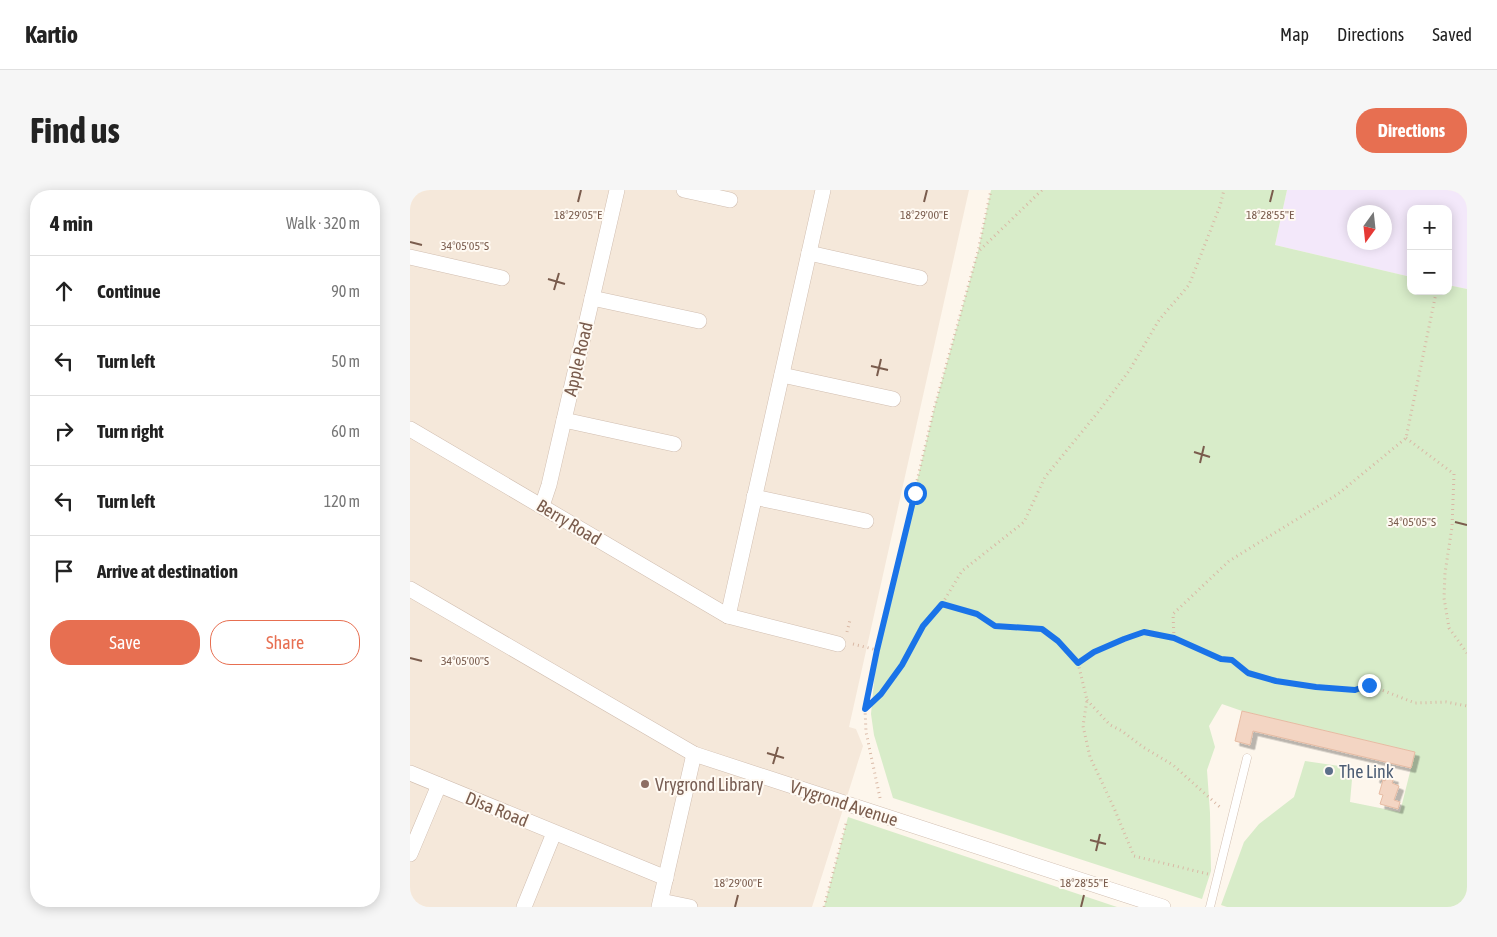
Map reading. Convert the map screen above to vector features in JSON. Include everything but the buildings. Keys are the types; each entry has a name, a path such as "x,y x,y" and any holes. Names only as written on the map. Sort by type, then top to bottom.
{"street":[{"name":"Apple Road","path":"542,506 549,485 617,190"},
{"path":"684,190 730,200"},
{"path":"728,616 823,190"},
{"path":"809,253 920,278"},
{"path":"410,257 502,278"},
{"name":"Apple Road","path":"592,298 699,321"},
{"path":"782,374 892,399"},
{"name":"Apple Road","path":"564,420 674,444"},
{"name":"Berry Road","path":"410,430 728,616 843,640"},
{"path":"754,497 866,521"},
{"name":"Vrygrond Avenue","path":"410,589 694,754 1163,907"},
{"path":"690,907 660,904 694,754"},
{"name":"Disa Road","path":"410,773 666,878"},
{"path":"410,854 439,785"},
{"path":"524,907 554,832"}],"lane":[{"path":"1210,907 1246,758"}],"path":[{"path":"880,799 866,732 865,709 877,650 934,409 978,251 991,190"},
{"path":"978,251 1042,190"},
{"path":"865,709 881,694 902,665 923,626 942,604 962,571 1024,522 1045,477 1109,398 1129,371 1159,320 1189,286 1220,206 1224,190"},
{"path":"1174,638 1173,614 1229,561 1338,494 1406,438 1436,295"},
{"path":"1406,438 1454,474 1452,527 1445,573 1444,598 1450,628 1467,653"},
{"path":"942,604 977,614 995,626 1042,629 1058,641 1078,663 1087,700 1083,726 1090,757 1134,856 1218,877"},
{"path":"850,620 843,640 877,650"},
{"path":"1078,663 1094,652 1144,632 1174,638 1221,659 1232,660 1248,673 1276,681 1355,690 1369,685 1415,703 1446,702 1467,706"},
{"path":"1087,700 1110,725 1173,765 1232,818"},
{"path":"824,907 848,817"}],"shaded area":[{"path":"410,190 969,190 849,727 856,729 863,746 812,907 410,907"},
{"path":"1287,190 1467,190 1467,289 1452,286 1452,205 1407,205 1407,276 1275,245"}],"green space":[{"path":"991,190 1287,190 1275,245 1407,276 1407,295 1452,295 1452,286 1467,289 1467,907 1227,907 1221,905 1244,842 1259,824 1294,797 1305,761 1353,768 1350,802 1400,812 1415,752 1242,711 1222,704 1209,726 1215,747 1207,770 1211,871 1202,899 893,798 874,735 871,714 877,650 934,409 978,251"},
{"path":"848,817 1117,907 824,907"}],"place":[{"name":"The Link","path":"1329,771"},
{"name":"Vrygrond Library","path":"645,784"}],"route":[{"path":"915,493 877,650 865,709 881,694 902,665 923,626 942,604 977,614 995,626 1042,629 1058,641 1078,663 1094,652 1144,632 1174,638 1221,659 1232,660 1248,673 1276,681 1355,690 1369,685"}]}
